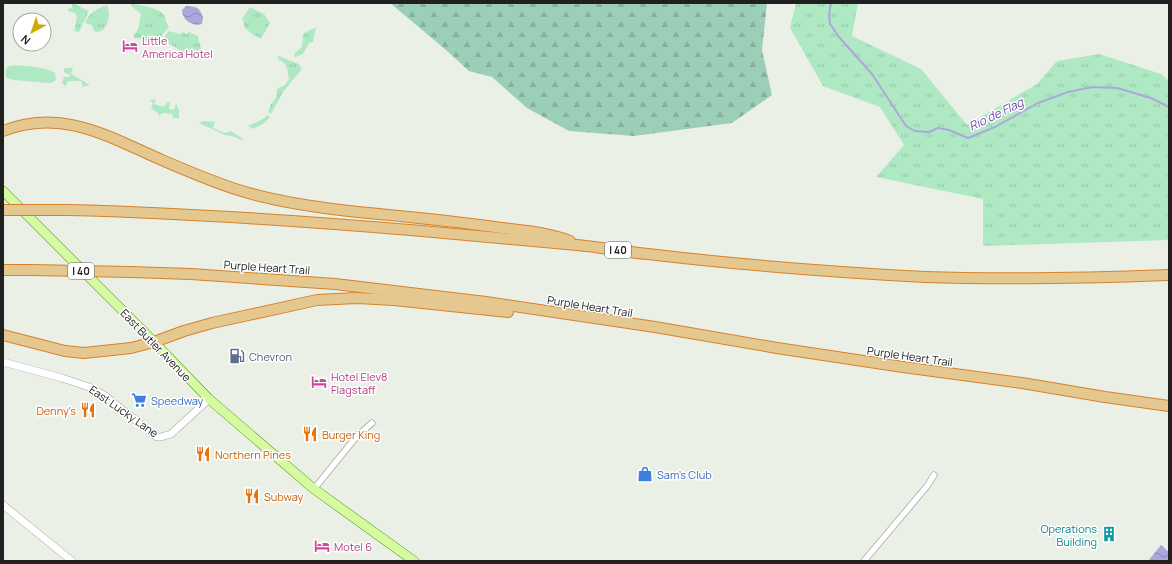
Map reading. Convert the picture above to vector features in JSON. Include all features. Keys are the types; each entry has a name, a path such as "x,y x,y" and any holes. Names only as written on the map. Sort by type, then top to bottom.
{"highway":[{"path":"3,131 36,123 50,122 72,124 98,132 206,179 292,204 465,223 554,235 579,245"},
{"name":"I 40","path":"3,210 174,213 286,220 579,245 716,261 928,277 1044,278 1169,275"},
{"name":"Purple Heart Trail","path":"3,270 191,274 335,284 486,302 638,326 655,327 777,348 1022,383 1105,398 1169,406"},
{"path":"3,336 65,351 84,353 130,348 225,320 317,300 335,298 415,302 507,311 636,328 655,327"}],"main road":[{"name":"East Butler Avenue","path":"3,192 154,342 209,399 314,489 414,561"}],"street":[{"name":"East Lucky Lane","path":"3,362 92,388 105,396 156,437 171,434 209,399"},
{"path":"314,489 357,436 372,423"},
{"path":"864,561 928,485 934,475"},
{"path":"3,505 72,561"}],"green space":[{"path":"72,3 89,11 79,32 74,31 77,17 75,13 68,11 68,9 72,7"},
{"path":"131,3 154,8 162,12 169,27 159,42 153,44 142,39 134,38 134,35 138,29 141,14 131,6"},
{"path":"390,3 767,3 762,50 772,95 732,123 634,136 569,131 527,108 492,77 469,71"},
{"path":"796,3 858,3 852,36 921,69 967,125 1037,84 1057,61 1099,54 1161,74 1169,81 1169,240 983,246 983,199 876,177 904,145 880,107 823,86 790,28"},
{"path":"107,5 109,13 108,22 104,29 96,32 94,31 92,25 85,23 91,14"},
{"path":"250,7 264,14 270,23 261,39 249,32 244,26 242,19"},
{"path":"316,28 313,42 309,43 303,54 295,57 294,54 302,47 303,34"},
{"path":"169,31 180,34 185,31 184,33 186,34 189,32 198,36 202,53 198,56 191,52 181,51 163,40"},
{"path":"278,56 299,64 302,69 283,92 271,114 268,112 271,104 276,98 277,89 285,85 289,79 285,65 278,59"},
{"path":"14,65 46,69 55,73 56,79 54,82 49,83 13,80 7,78 5,75 6,69 9,66"},
{"path":"73,68 71,74 90,85 83,87 81,81 68,81 65,86 62,83 64,77 69,77 70,75 64,72 64,69"},
{"path":"156,99 154,104 164,107 167,102 169,102 169,109 174,110 176,104 179,110 179,118 173,118 172,114 163,113 159,116 158,113 151,108 153,104 150,100"},
{"path":"267,115 270,117 263,124 253,129 248,126 261,120"},
{"path":"204,121 215,122 213,128 225,133 231,131 245,140 225,135 199,123"}],"water":[{"path":"186,6 195,7 200,11 203,17 202,24 191,24 186,20 182,14 182,10"},
{"path":"1161,545 1169,552 1169,561 1148,561"}],"waterway":[{"name":"Rio de Flag","path":"831,3 829,15 830,24 839,37 872,74 906,126 915,131 929,132 938,128 949,130 968,138 995,127 1038,103 1068,92 1092,87 1117,88 1151,98 1169,107"}],"place":[{"name":"Little America Hotel","path":"130,46"},
{"name":"Chevron","path":"237,356"},
{"name":"Hotel Elev8 Flagstaff","path":"319,382"},
{"name":"Speedway","path":"139,400"},
{"name":"Denny's","path":"88,410"},
{"name":"Burger King","path":"310,434"},
{"name":"Northern Pines","path":"203,454"},
{"name":"Sam's Club","path":"645,474"},
{"name":"Subway","path":"252,496"},
{"name":"Operations Building","path":"1109,534"},
{"name":"Motel 6","path":"322,546"}]}
